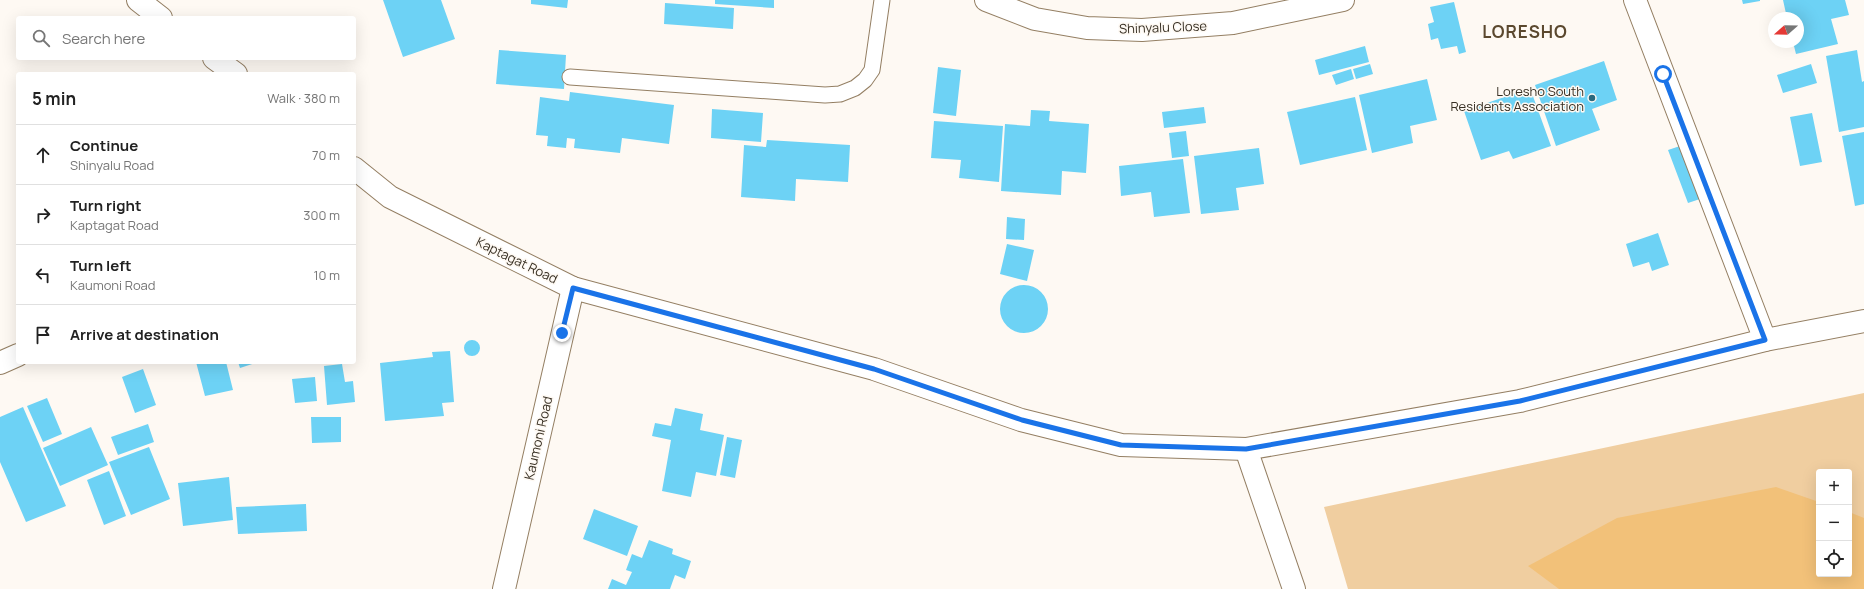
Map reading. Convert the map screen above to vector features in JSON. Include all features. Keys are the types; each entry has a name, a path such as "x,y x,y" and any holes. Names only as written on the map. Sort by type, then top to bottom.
{"main road":[{"path":"138,0 158,16"},
{"name":"Shinyalu Close","path":"986,0 1035,19 1087,28 1142,30 1233,23 1343,0"},
{"path":"1634,0 1765,340"},
{"path":"217,60 233,72"},
{"name":"Kaptagat Road","path":"356,170 390,197 573,288 874,369 1022,420 1121,445 1246,449 1520,401 1765,340 1864,321"},
{"name":"Kaumoni Road","path":"504,589 573,288"},
{"path":"0,363 16,356"},
{"path":"1246,449 1294,589"}],"lane":[{"path":"570,77 825,95 840,94 855,88 865,80 872,70 882,0"}],"shaded area":[{"path":"1864,393 1864,589 1348,589 1324,507"},
{"path":"1776,487 1816,501 1816,577 1852,577 1852,513 1864,518 1864,589 1559,589 1528,566 1617,518"}],"building":[{"path":"383,0 441,0 455,39 403,57"},
{"path":"531,0 568,0 567,8 531,4"},
{"path":"715,0 774,0 774,8 715,4"},
{"path":"1742,0 1760,0 1760,1 1743,4"},
{"path":"1783,0 1845,0 1849,15 1831,19 1838,44 1796,54 1794,48 1804,48 1804,12 1786,12"},
{"path":"1454,2 1466,52 1459,54 1457,46 1441,49 1438,38 1431,40 1428,24 1434,22 1430,7"},
{"path":"665,3 734,8 733,29 664,24"},
{"path":"1365,46 1369,62 1319,75 1315,60"},
{"path":"499,50 566,55 564,89 496,84"},
{"path":"1857,50 1862,82 1864,81 1864,127 1839,132 1826,56"},
{"path":"1604,61 1617,100 1592,109 1600,130 1556,146 1535,85"},
{"path":"1370,64 1373,74 1356,79 1353,69"},
{"path":"1811,64 1817,83 1783,93 1777,75"},
{"path":"938,67 961,70 956,116 933,113"},
{"path":"1351,69 1354,79 1336,85 1332,75"},
{"path":"1427,79 1437,120 1410,126 1413,143 1372,153 1359,95"},
{"path":"1530,88 1551,146 1513,159 1509,151 1481,160 1464,111"},
{"path":"570,92 674,105 669,144 622,138 620,153 574,148 575,139 567,138 566,148 547,146 548,136 536,135 540,97 569,101"},
{"path":"1355,97 1367,150 1300,165 1287,112"},
{"path":"1204,107 1206,123 1164,128 1162,112"},
{"path":"712,109 763,113 761,142 711,138"},
{"path":"1031,110 1050,111 1049,121 1089,124 1086,173 1062,171 1061,195 1001,191 1005,124 1030,126"},
{"path":"1812,113 1822,162 1800,166 1790,117"},
{"path":"934,121 1003,126 999,182 959,178 961,160 931,158"},
{"path":"1186,131 1189,156 1172,158 1169,133"},
{"path":"1864,132 1864,204 1855,206 1842,136"},
{"path":"767,140 850,145 848,182 796,179 795,201 741,197 744,145 766,147"},
{"path":"1683,145 1703,198 1688,203 1668,150"},
{"path":"1259,148 1264,184 1236,188 1239,210 1201,214 1194,156"},
{"path":"1183,159 1190,213 1154,217 1151,192 1121,196 1119,166"},
{"path":"1007,217 1025,219 1024,240 1006,239"},
{"path":"1658,233 1669,265 1652,271 1649,262 1633,267 1626,244"},
{"path":"1007,244 1034,250 1027,281 1000,274"},
{"path":"1024,285 1033,287 1041,292 1046,300 1048,309 1046,318 1041,326 1033,331 1024,333 1015,331 1007,326 1002,318 1000,309 1002,300 1007,292 1015,287"},
{"path":"472,340 478,342 480,348 478,354 472,356 466,354 464,348 466,342"},
{"path":"450,351 454,402 442,403 444,416 385,421 380,363 433,357 432,352"},
{"path":"197,364 226,364 233,390 205,396"},
{"path":"239,364 252,364 240,368"},
{"path":"342,364 345,382 353,381 355,402 327,405 324,366"},
{"path":"143,369 156,405 135,413 122,377"},
{"path":"315,377 317,401 295,403 292,379"},
{"path":"47,398 62,434 43,442 27,406"},
{"path":"23,407 66,506 26,522 0,462 0,417"},
{"path":"675,408 703,414 700,430 724,435 716,476 696,472 691,497 662,491 671,440 652,436 655,423 671,426"},
{"path":"311,417 341,417 341,442 312,443"},
{"path":"148,424 154,442 118,455 111,437"},
{"path":"91,427 108,465 60,486 43,448"},
{"path":"727,437 742,440 735,478 720,475"},
{"path":"149,447 170,499 131,515 109,462"},
{"path":"109,471 126,516 104,525 87,480"},
{"path":"229,477 233,520 183,526 178,483"},
{"path":"306,504 307,531 238,534 236,507"},
{"path":"594,509 638,526 627,556 583,539"},
{"path":"649,540 673,549 672,554 691,561 685,579 675,575 670,589 608,589 612,579 626,585 632,572 626,570 632,554 642,558"}],"place":[{"name":"Loresho South Residents Association","path":"1592,98"}],"district":[{"name":"LORESHO","path":"1525,31"}],"route":[{"path":"562,333 573,288 874,369 1022,420 1121,445 1246,449 1520,401 1765,340 1663,74"}]}
